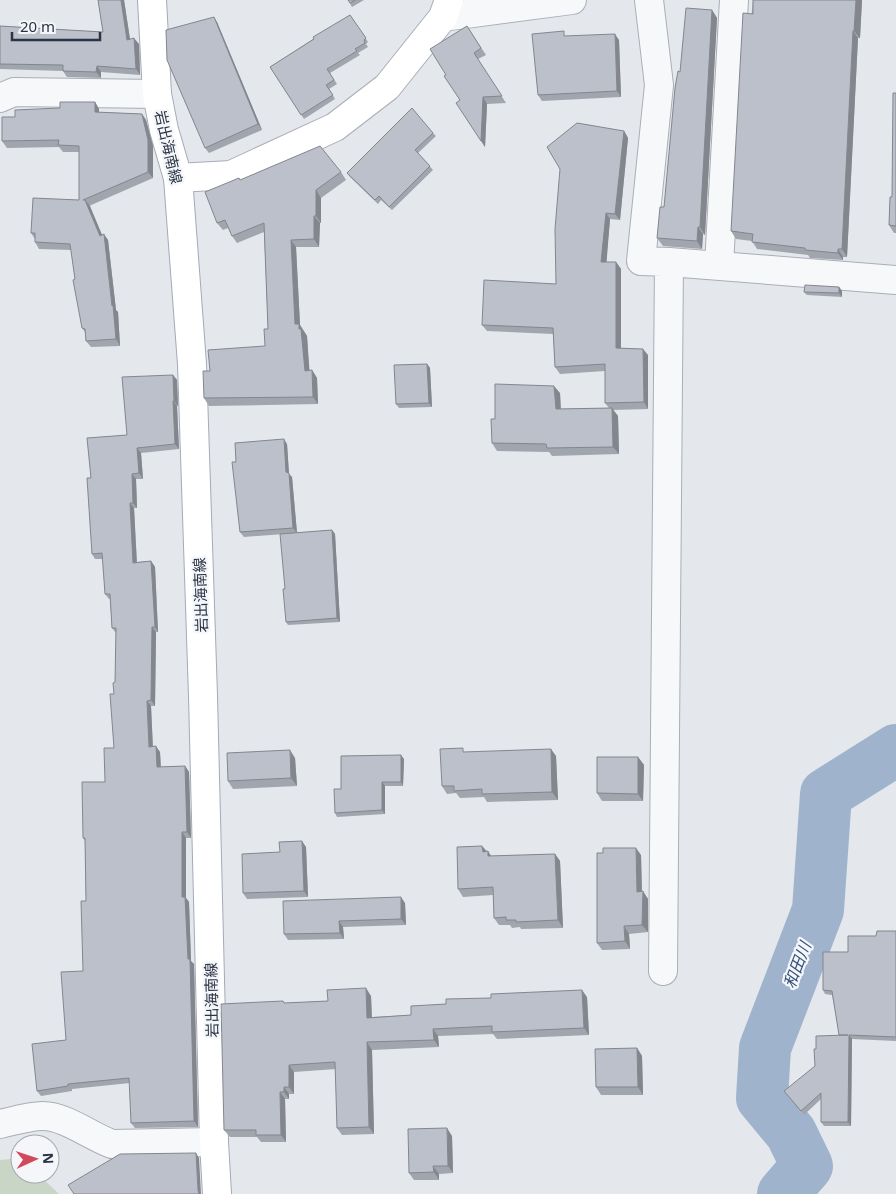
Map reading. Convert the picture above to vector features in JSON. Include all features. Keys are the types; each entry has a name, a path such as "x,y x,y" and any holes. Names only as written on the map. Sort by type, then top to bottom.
{"main road":[{"name":"岩出海南線","path":"152,0 157,94 164,130 178,178 192,384 217,1194"},
{"path":"178,178 231,175 335,127 387,87 446,9"}],"street":[{"path":"446,9 572,0"},
{"path":"649,0 659,84 640,262 719,265 896,280"},
{"path":"719,265 734,0"},
{"path":"0,98 14,92 157,94"},
{"path":"663,971 669,262"},
{"path":"0,1124 42,1116 51,1117 77,1126 112,1144 214,1142"}],"green space":[{"path":"10,1159 10,1184 48,1184 59,1194 0,1194 0,1160"}],"building":[{"path":"98,0 121,0 127,40 134,38 136,69 97,66 96,72 63,71 63,65 0,64 0,26 103,32"},
{"path":"753,0 856,0 842,249 838,249 838,253 752,242 753,234 731,231 743,13 753,14"},
{"path":"686,8 712,10 700,227 698,227 697,241 657,238 660,207 664,207 675,88 678,71 680,72"},
{"path":"350,15 366,38 364,40 365,43 355,49 357,51 327,69 334,80 326,85 333,95 301,115 270,67 314,39 313,37"},
{"path":"214,17 258,124 205,148 167,60 166,30"},
{"path":"467,26 481,48 474,53 502,96 483,97 481,141 456,103 460,100 444,76 446,75 430,49"},
{"path":"564,31 564,36 615,34 617,91 538,95 532,34"},
{"path":"893,93 896,93 896,226 889,225 890,197 892,197"},
{"path":"60,102 95,102 95,112 142,114 148,140 148,172 83,200 85,200 100,236 104,234 116,339 86,341 85,329 82,328 73,280 75,279 70,244 35,242 35,233 31,233 33,198 79,200 79,146 58,145 59,140 2,141 2,117 15,117 15,110 60,108"},
{"path":"412,108 433,133 415,150 430,166 389,207 379,196 375,200 347,173"},
{"path":"577,123 624,131 615,214 606,213 601,262 616,262 616,348 643,349 644,402 605,403 605,364 555,367 553,328 482,325 484,280 556,284 555,229 560,169 547,147"},
{"path":"320,146 341,172 316,190 314,239 291,240 295,324 299,324 299,329 301,329 305,371 312,370 313,397 204,398 203,371 210,371 208,350 265,346 264,329 268,329 264,223 232,236 225,220 217,223 205,192 239,178 240,180"},
{"path":"805,285 839,287 839,293 804,292"},
{"path":"427,364 429,403 396,404 394,365"},
{"path":"173,375 175,444 137,448 139,473 132,474 133,503 130,503 133,563 151,561 155,627 152,627 151,700 147,701 149,747 156,746 157,767 185,766 187,832 182,832 182,897 185,897 188,959 190,959 194,1121 131,1123 129,1078 68,1084 68,1086 37,1091 32,1044 66,1040 61,972 83,971 81,901 86,901 82,782 105,782 104,748 114,748 110,694 114,694 116,628 112,628 110,594 105,594 102,553 92,554 87,478 91,478 87,438 127,435 122,377"},
{"path":"495,384 554,386 556,409 612,408 613,447 547,448 546,444 492,443 491,419 495,419"},
{"path":"284,439 286,472 289,473 293,528 240,532 232,462 236,462 235,443"},
{"path":"332,530 337,618 286,622 280,534"},
{"path":"463,748 463,752 551,749 552,792 482,794 482,789 454,791 454,786 442,786 440,749"},
{"path":"290,750 291,778 228,781 227,753"},
{"path":"401,755 401,782 382,782 382,810 335,813 334,789 341,789 341,756"},
{"path":"597,757 638,757 638,794 597,793"},
{"path":"302,841 304,891 243,893 242,854 280,852 279,842"},
{"path":"482,846 483,852 488,851 488,856 555,854 558,920 516,922 516,920 506,920 506,917 494,918 493,887 458,889 457,847"},
{"path":"603,848 636,848 637,892 643,891 642,925 624,926 625,941 597,943 597,853 603,853"},
{"path":"401,897 401,919 339,921 340,933 284,934 283,901"},
{"path":"877,931 896,931 896,1037 849,1035 848,1122 821,1122 821,1093 801,1111 784,1091 815,1066 814,1049 816,1049 816,1036 848,1035 839,1035 832,991 823,990 823,952 848,952 848,936 876,936"},
{"path":"366,988 367,1018 411,1015 411,1006 446,1004 446,999 491,998 491,994 582,990 584,1028 492,1032 492,1026 433,1029 434,1040 367,1042 369,1127 337,1128 335,1062 289,1065 289,1087 284,1087 284,1092 280,1092 281,1135 256,1135 256,1130 224,1130 221,1004 328,1001 327,990"},
{"path":"637,1048 638,1087 596,1087 595,1049"},
{"path":"447,1128 448,1166 433,1166 434,1172 409,1173 408,1129"},
{"path":"196,1153 199,1194 74,1194 68,1185 120,1154"}],"waterway":[{"name":"和田川","path":"783,1194 807,1166 791,1133 762,1098 765,1048 818,910 826,794 896,750"}]}
